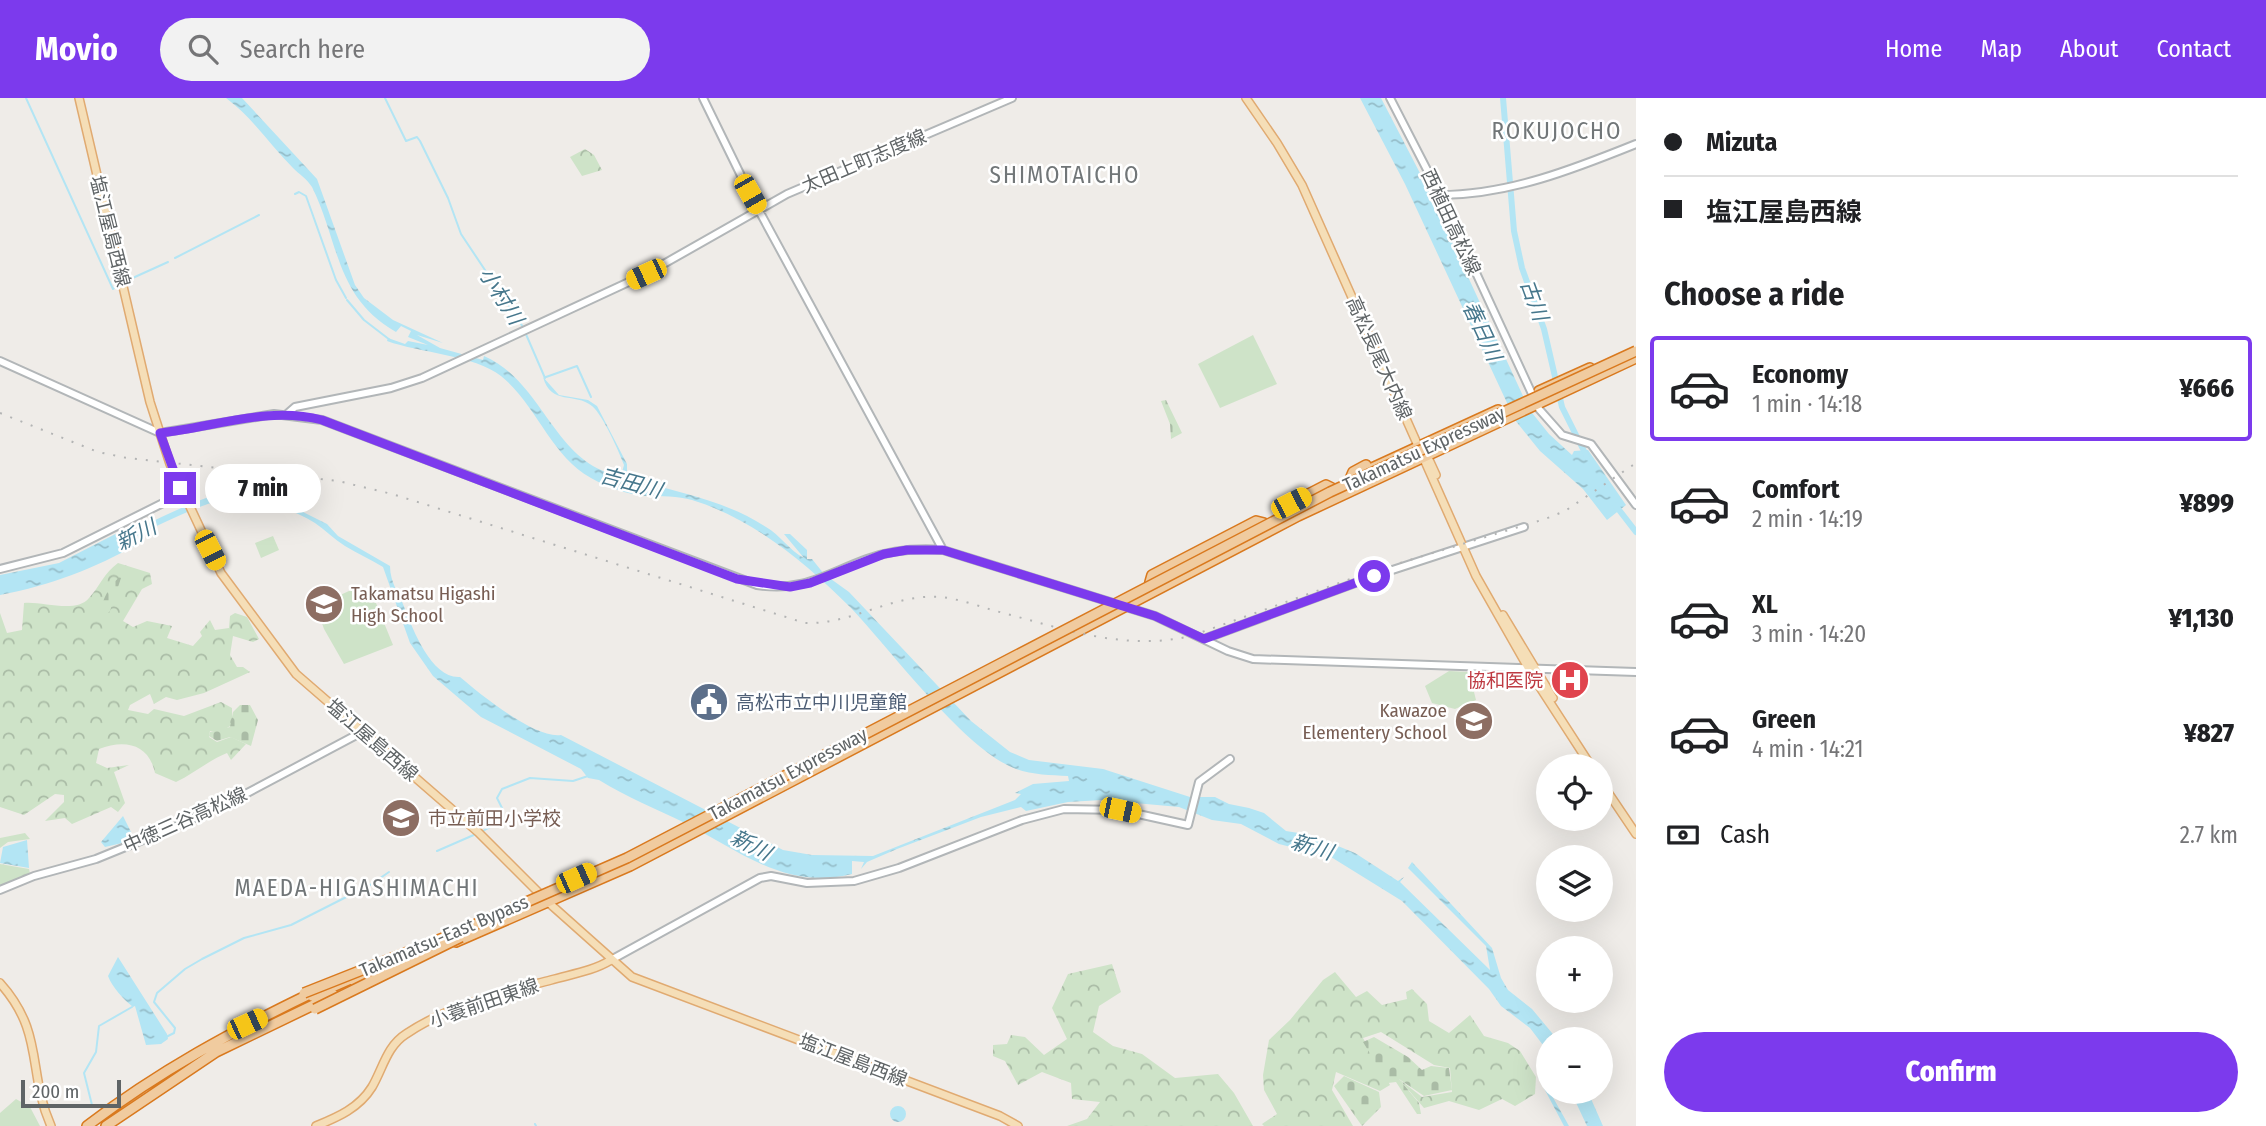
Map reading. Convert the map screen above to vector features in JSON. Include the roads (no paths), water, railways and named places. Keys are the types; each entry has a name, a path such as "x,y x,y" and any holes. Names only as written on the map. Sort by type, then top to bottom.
{"highway":[{"name":"Takamatsu-East Bypass","path":"104,1126 216,1052 322,1000 599,881 692,834 1112,602 1153,586 1268,526 1288,510 1395,457 1531,400 1566,378 1636,353"},
{"name":"Takamatsu-East Bypass","path":"1531,400 1553,396 1636,353"},
{"name":"Takamatsu Expressway","path":"104,1126 143,1094 251,1030 660,847 1345,490 1636,353"},
{"name":"Takamatsu-East Bypass","path":"948,693 1125,606 1205,550 1298,516 1337,497 1423,446 1504,412"},
{"name":"Takamatsu-East Bypass","path":"87,1126 152,1078 217,1040 318,991 540,894 682,827 933,701"},
{"name":"Takamatsu Expressway","path":"94,1126 142,1090 217,1043 319,993 459,935"},
{"path":"217,1040 256,1016 304,992 459,935"},
{"path":"216,1052 250,1040 315,1009 459,935"}],"main road":[{"name":"塩江屋島西線","path":"79,98 160,433 183,494 234,594 296,674 478,832 611,960 641,982 720,1009 1018,1126"},
{"name":"高松長尾大内線","path":"1245,98 1277,143 1301,186 1423,446"},
{"name":"高松長尾大内線","path":"1251,98 1283,144 1307,187 1423,446 1465,547 1531,667 1584,754"},
{"name":"高松長尾大内線","path":"1531,667 1589,754"},
{"path":"1613,791 1636,825"},
{"path":"1613,800 1636,834"},
{"name":"小蓑前田東線","path":"316,1126 344,1114 360,1101 372,1086 393,1045 422,1024 491,997 592,970 611,960"},
{"path":"0,983 27,1020 42,1098 51,1126"}],"street":[{"path":"703,98 758,210 943,550"},
{"name":"太田上町志度線","path":"289,411 391,388 456,362 646,274 787,194 1012,98"},
{"name":"西植田高松線","path":"1390,98 1440,195 1531,400 1558,433 1587,442 1636,506"},
{"path":"1440,195 1517,185 1636,144"},
{"path":"0,361 160,433 289,411 322,420 737,579 776,588 818,580 897,551 943,550 1174,623 1228,652 1253,659 1636,672"},
{"path":"0,569 63,553 183,494"},
{"path":"1204,639 1363,579 1524,527"},
{"name":"中徳三谷高松線","path":"0,890 34,876 96,859 190,821 362,732"},
{"path":"611,960 733,893 768,877 807,883 854,881 899,868 1022,820 1064,809 1120,810 1188,825 1198,785 1208,773 1230,759"}],"water":[{"name":"吉田川","path":"226,98 242,98 317,179 355,285 364,298 393,320 443,343 417,335 440,348 483,360 484,356 504,368 521,384 580,457 599,469 621,476 624,465 601,417 585,402 558,395 552,392 543,377 559,395 588,400 597,406 627,464 627,478 698,497 733,510 771,530 804,558 784,534 790,534 807,550 807,559 812,559 824,574 849,592 971,721 1010,752 1029,760 1103,769 1190,797 1215,797 1229,804 1264,813 1286,831 1311,835 1355,853 1398,881 1404,877 1400,882 1490,970 1486,946 1408,868 1412,862 1492,948 1501,978 1508,990 1532,1009 1547,1027 1536,1027 1536,1036 1530,1028 1501,1006 1489,989 1402,901 1331,857 1279,844 1241,824 1212,820 1179,807 1102,800 1068,802 1026,811 1021,807 981,817 897,849 867,862 861,869 864,862 852,861 852,874 828,878 806,877 764,865 599,780 588,778 581,769 481,717 433,676 410,643 383,567 345,546 315,523 291,511 251,499 211,500 212,498 255,497 295,508 327,524 338,536 390,566 393,583 419,640 432,662 441,670 450,676 460,677 523,723 537,730 561,735 783,850 812,855 873,856 1015,800 1021,794 1015,793 1033,784 1069,781 1068,776 1035,774 1016,769 974,742 929,697 834,591 778,544 758,531 715,508 692,500 632,494 597,481 565,456 514,388 501,376 476,363 387,341 388,338 405,344 408,341 428,345 408,337 411,331 401,326 396,332 376,318 361,302 341,267 312,187"},
{"path":"1360,98 1381,98 1422,177 1529,409 1549,434 1572,455 1574,451 1588,450 1626,505 1607,520 1583,489 1540,451 1515,420 1405,184"},
{"path":"131,526 140,543 123,552 55,581 0,595 0,575 59,563"},
{"path":"123,816 135,840 105,847 101,842"},
{"path":"27,840 29,868 0,863 3,847"},
{"path":"118,957 167,1034 168,1039 161,1044 146,1045 135,1006 122,997 108,976"},
{"path":"1552,1104 1557,1104 1569,1126 1564,1126"},
{"path":"1577,1104 1593,1104 1603,1126 1587,1126"},
{"path":"898,1106 904,1108 904,1120 898,1122 892,1120 890,1114 892,1108"}],"waterway":[{"path":"26,98 113,289 121,284"},
{"name":"小村川","path":"385,98 406,141 417,137 420,141 448,198 461,234 523,327"},
{"name":"古川","path":"1503,98 1514,231 1522,268 1544,329 1562,407 1587,457"},
{"path":"295,194 299,192 306,196 336,280 346,298"},
{"path":"175,258 259,215"},
{"path":"126,281 168,262"},
{"path":"347,300 364,320 390,340"},
{"name":"小村川","path":"525,332 545,378"},
{"path":"546,377 577,366 591,397"},
{"name":"新川","path":"129,537 173,515 217,498"},
{"name":"春日川","path":"1616,506 1636,532"},
{"path":"483,831 492,826 503,810 497,798 502,789 530,778 573,781 588,776"},
{"path":"437,851 476,834"},
{"path":"166,1037 174,1033 175,1028 154,1002 157,993 185,969 244,938 291,925 370,885 389,872"},
{"path":"92,1105 84,1073 96,1052 99,1026 132,1007"}],"railway":[{"path":"0,413 98,452 127,458 338,481 392,494 805,623 839,619 906,600 941,597 1091,635 1140,641 1191,636 1367,573 1545,519 1565,511 1636,463"}],"place":[{"name":"Takamatsu Higashi High School","path":"324,604"},
{"name":"協和医院","path":"1570,680"},
{"name":"高松市立中川児童館","path":"709,702"},
{"name":"Kawazoe Elementery School","path":"1474,721"},
{"name":"市立前田小学校","path":"401,818"}],"district":[{"name":"ROKUJOCHO","path":"1557,131"},
{"name":"SHIMOTAICHO","path":"1065,175"},
{"name":"MAEDA-HIGASHIMACHI","path":"357,888"}]}
